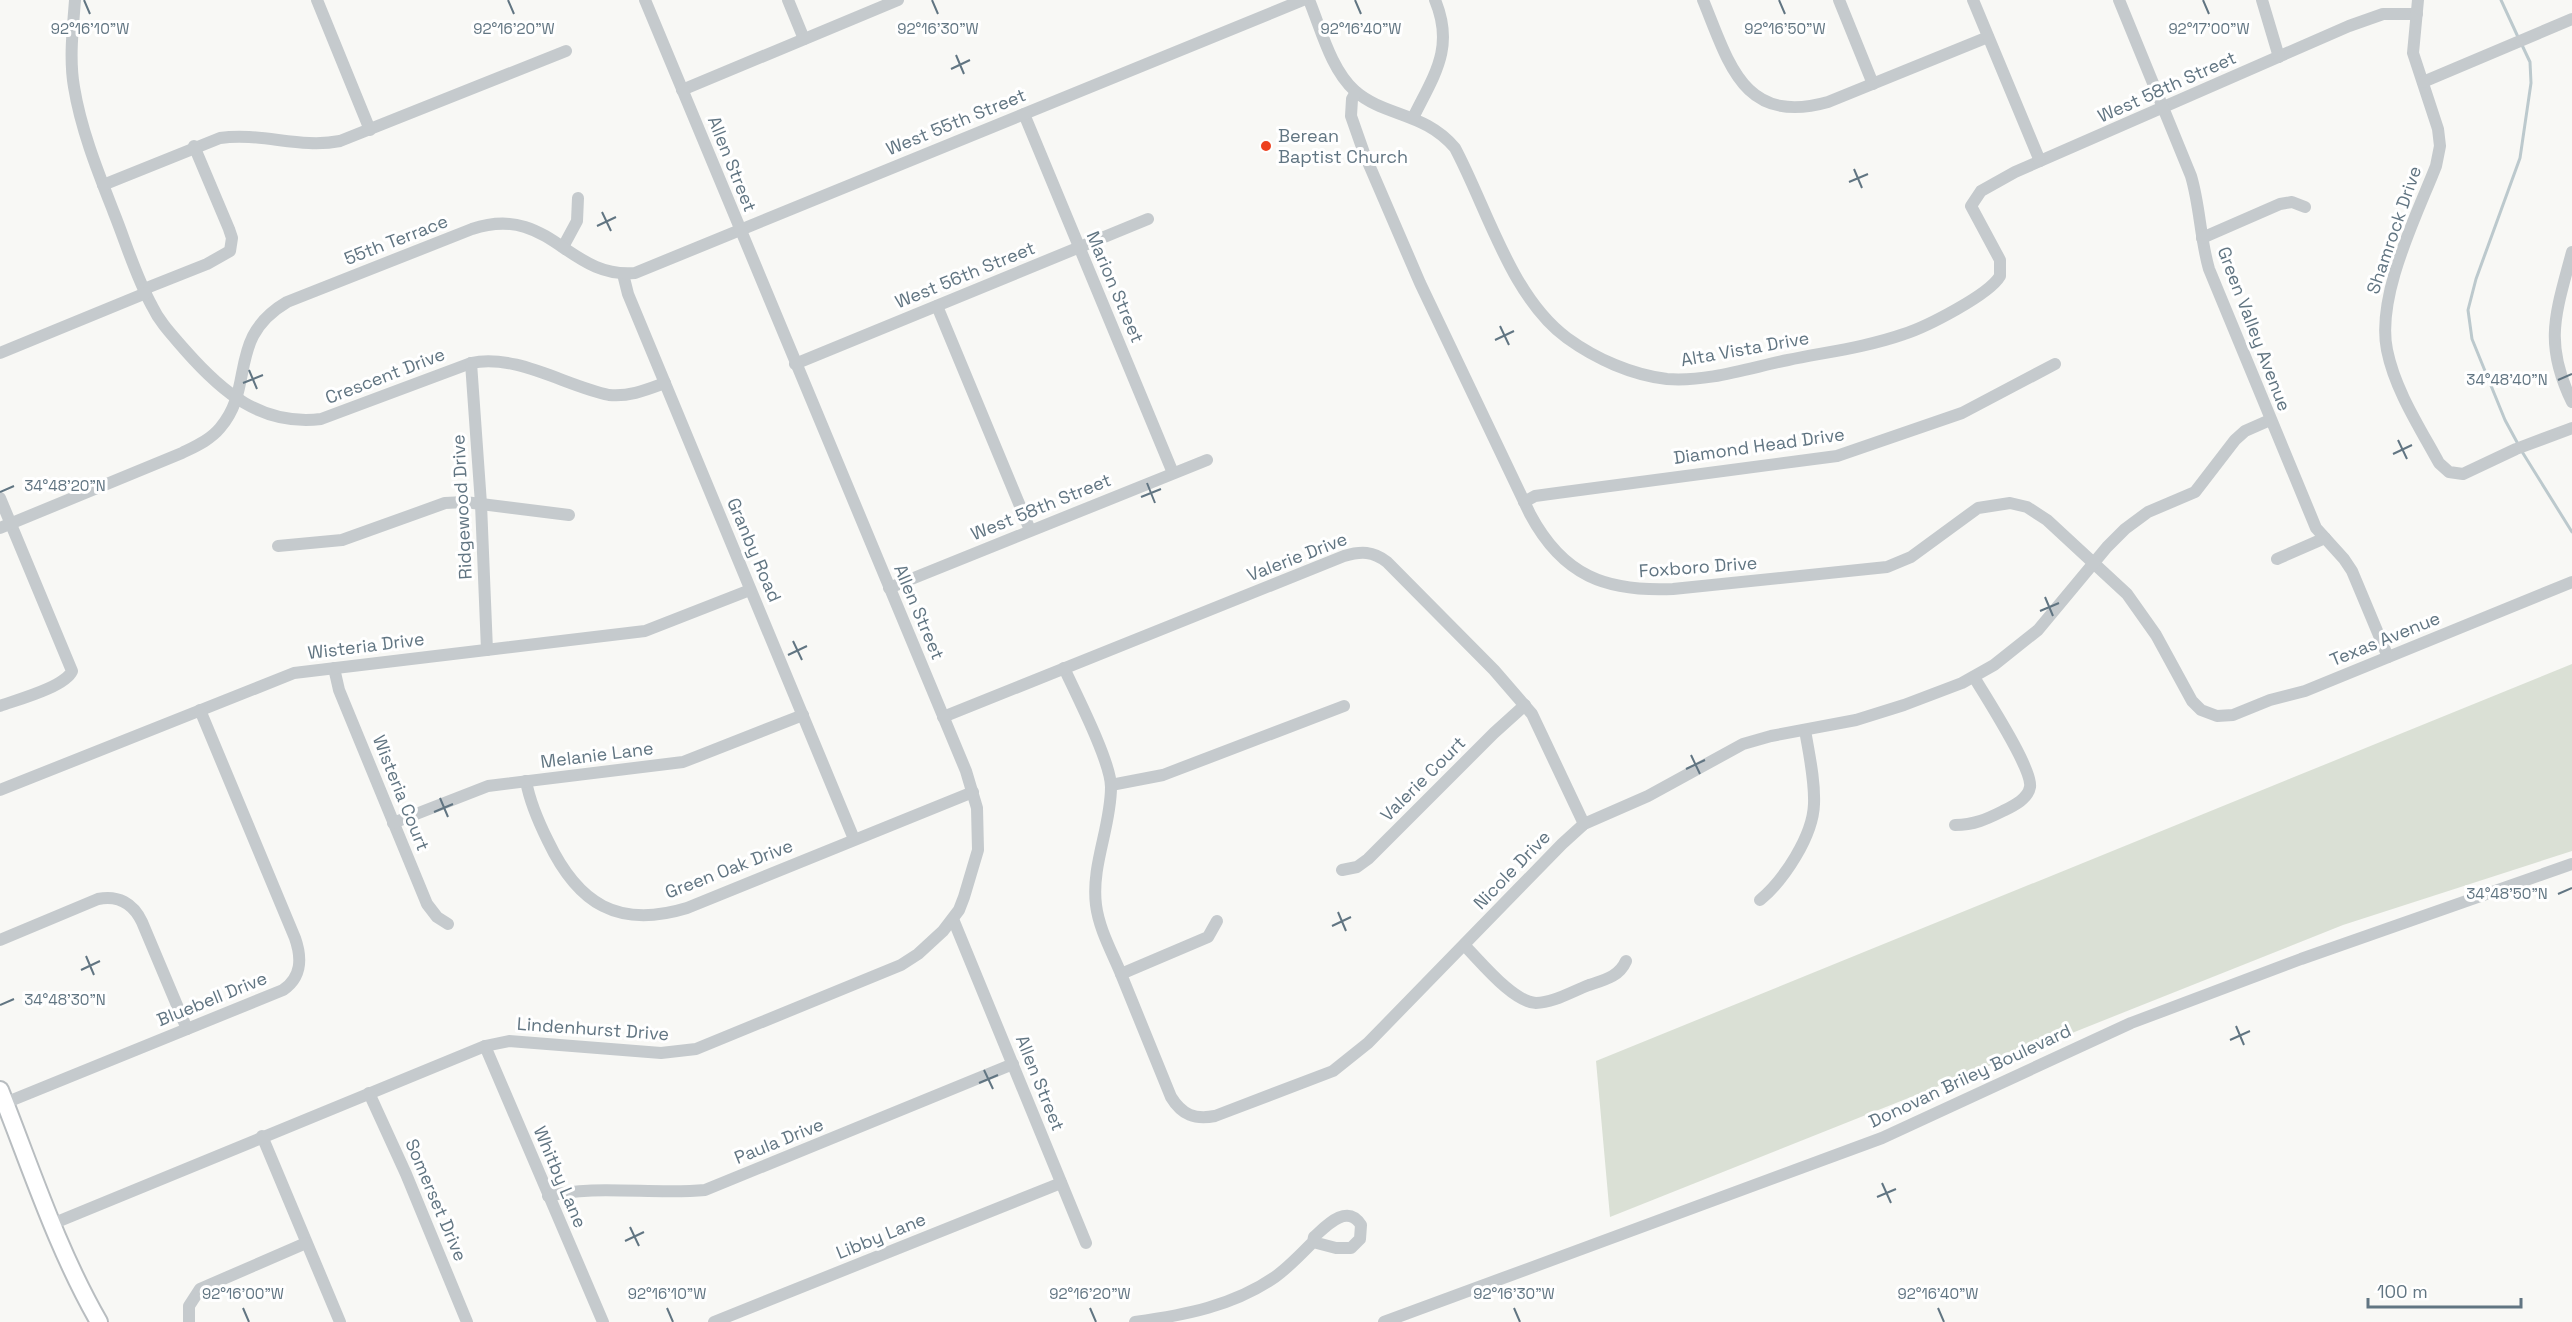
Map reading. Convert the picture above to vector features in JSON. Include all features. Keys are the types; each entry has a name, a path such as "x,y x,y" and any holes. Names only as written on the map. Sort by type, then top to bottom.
{"main road":[{"path":"3,1096 76,1281 99,1322"}],"street":[{"name":"Crescent Drive","path":"75,0 71,45 73,84 85,134 145,291 166,328 204,370 236,399 257,411 298,420 321,419 471,363 495,360 609,395 621,396 637,393 665,383"},
{"path":"317,0 370,130"},
{"name":"Allen Street","path":"645,0 973,792 979,819 978,850 969,884 953,919 1086,1243"},
{"path":"788,0 804,39"},
{"path":"682,90 898,0"},
{"name":"West 55th Street","path":"623,274 635,273 661,264 1303,0"},
{"path":"1309,0 1335,61 1346,81 1356,92"},
{"path":"1413,118 1438,66 1443,49 1443,22 1436,0"},
{"path":"1703,0 1725,55 1739,81 1759,98 1778,106 1795,109 1810,107 1873,84 1988,37"},
{"path":"1839,0 1873,84"},
{"path":"1973,0 2040,161"},
{"name":"Green Valley Avenue","path":"2119,0 2191,176 2209,269 2307,511 2316,528 2352,571 2388,657"},
{"path":"2262,0 2279,57"},
{"name":"Shamrock Drive","path":"2418,0 2413,53 2438,129 2440,146 2436,166 2388,296 2385,314 2387,351 2394,374 2439,463 2456,474 2463,474 2520,447 2572,428"},
{"name":"West 58th Street","path":"2001,273 2000,260 1971,206 1981,191 2040,161 2378,15 2417,14"},
{"path":"2423,81 2572,19"},
{"path":"103,184 220,138 241,136 305,144 328,143 370,130 566,51"},
{"name":"Alta Vista Drive","path":"1356,92 1436,129 1455,148 1508,262 1550,323 1592,354 1610,363 1650,376 1697,379 1889,339 1924,326 1969,301 1993,285 2001,273"},
{"name":"Foxboro Drive","path":"1356,92 1352,99 1351,116 1364,153 1420,283 1535,524 1548,542 1575,567 1606,584 1641,591 1877,569 1911,557 1978,508 2010,503 2034,512 2094,562 2123,590 2156,635 2192,701 2208,714"},
{"name":"Marion Street","path":"1024,114 1173,473"},
{"path":"0,353 222,258 230,251 232,238 229,229 194,147"},
{"path":"563,247 577,221 578,198"},
{"path":"2202,238 2280,204 2292,202 2305,207"},
{"name":"West 56th Street","path":"795,364 1148,219"},
{"name":"55th Terrace","path":"236,399 248,347 258,324 264,317 287,302 489,223 512,223 524,226 594,267 623,274"},
{"path":"2572,252 2568,278 2556,315 2554,342 2559,373 2572,402"},
{"name":"Granby Road","path":"623,274 628,294 854,839"},
{"path":"937,306 1030,530"},
{"name":"Ridgewood Drive","path":"471,363 482,504 487,650"},
{"name":"Diamond Head Drive","path":"1524,502 1535,496 1568,491 1837,456 1962,413 2055,364"},
{"path":"5,525 200,445 221,426 236,399"},
{"name":"Nicole Drive","path":"1064,668 1098,745 1111,785 1108,822 1098,858 1095,887 1100,921 1171,1097 1178,1107 1190,1116 1206,1118 1310,1081 1342,1065 1368,1043 1562,844 1584,825 1648,796 1737,747 1756,740 1856,720 1904,705 1974,677 2016,649 2038,630 2117,536 2136,520 2153,510 2194,492 2235,440 2245,431 2270,420"},
{"name":"West 58th Street","path":"889,588 1207,460"},
{"path":"0,498 5,525 71,666 70,675 66,679 0,706"},
{"path":"278,546 342,540 445,503 482,504 569,515"},
{"path":"2277,559 2325,538"},
{"name":"Valerie Drive","path":"943,717 1335,560 1363,552 1376,554 1387,562 1494,669 1525,705 1541,730 1584,825"},
{"name":"Texas Avenue","path":"2208,714 2233,715 2271,700 2305,691 2572,582"},
{"name":"Wisteria Drive","path":"0,790 294,673 645,631 750,590"},
{"name":"Wisteria Court","path":"334,668 339,690 427,904 437,917 448,924"},
{"path":"1955,825 1977,823 2002,812 2022,799 2030,788 2026,768 1974,677"},
{"name":"Valerie Court","path":"1342,870 1357,867 1368,860 1494,733 1525,705"},
{"path":"1111,785 1163,776 1344,706"},
{"name":"Bluebell Drive","path":"3,1096 187,1029 283,990 294,980 300,959 295,938 200,710"},
{"name":"Melanie Lane","path":"393,823 476,789 682,762 803,715"},
{"path":"1760,900 1772,890 1789,868 1812,818 1814,796 1805,730"},
{"name":"Green Oak Drive","path":"526,781 532,806 560,866 571,880 597,903 617,912 637,915 669,914 687,908 973,792"},
{"name":"Donovan Briley Boulevard","path":"1384,1322 1882,1138 2131,1023 2311,955 2572,864"},
{"path":"0,940 98,899 111,897 128,903 135,909 142,922 187,1029"},
{"name":"Lindenhurst Drive","path":"52,1224 485,1046 509,1041 669,1053 696,1049 901,965 928,946 953,919"},
{"path":"1121,974 1208,937 1217,921"},
{"path":"1465,946 1509,989 1522,999 1534,1003 1556,998 1612,977 1621,970 1626,961"},
{"name":"Whitby Lane","path":"485,1046 603,1322"},
{"name":"Paula Drive","path":"548,1196 570,1192 680,1193 705,1190 1012,1065"},
{"name":"Somerset Drive","path":"369,1093 467,1322"},
{"path":"262,1136 340,1322"},
{"name":"Libby Lane","path":"714,1322 1061,1183"},
{"path":"1135,1322 1158,1320 1203,1310 1245,1294 1277,1275 1313,1242"},
{"path":"189,1322 189,1306 200,1289 306,1243"}],"shaded area":[{"path":"2572,664 2572,851 2343,925 1610,1217 1596,1061"}],"waterway":[{"path":"2501,0 2518,37"},
{"path":"2518,444 2505,420 2472,339 2468,310 2476,279 2520,158 2531,83 2530,62 2521,43"},
{"path":"2521,450 2572,532"}],"place":[{"name":"Berean Baptist Church","path":"1266,146"}]}
